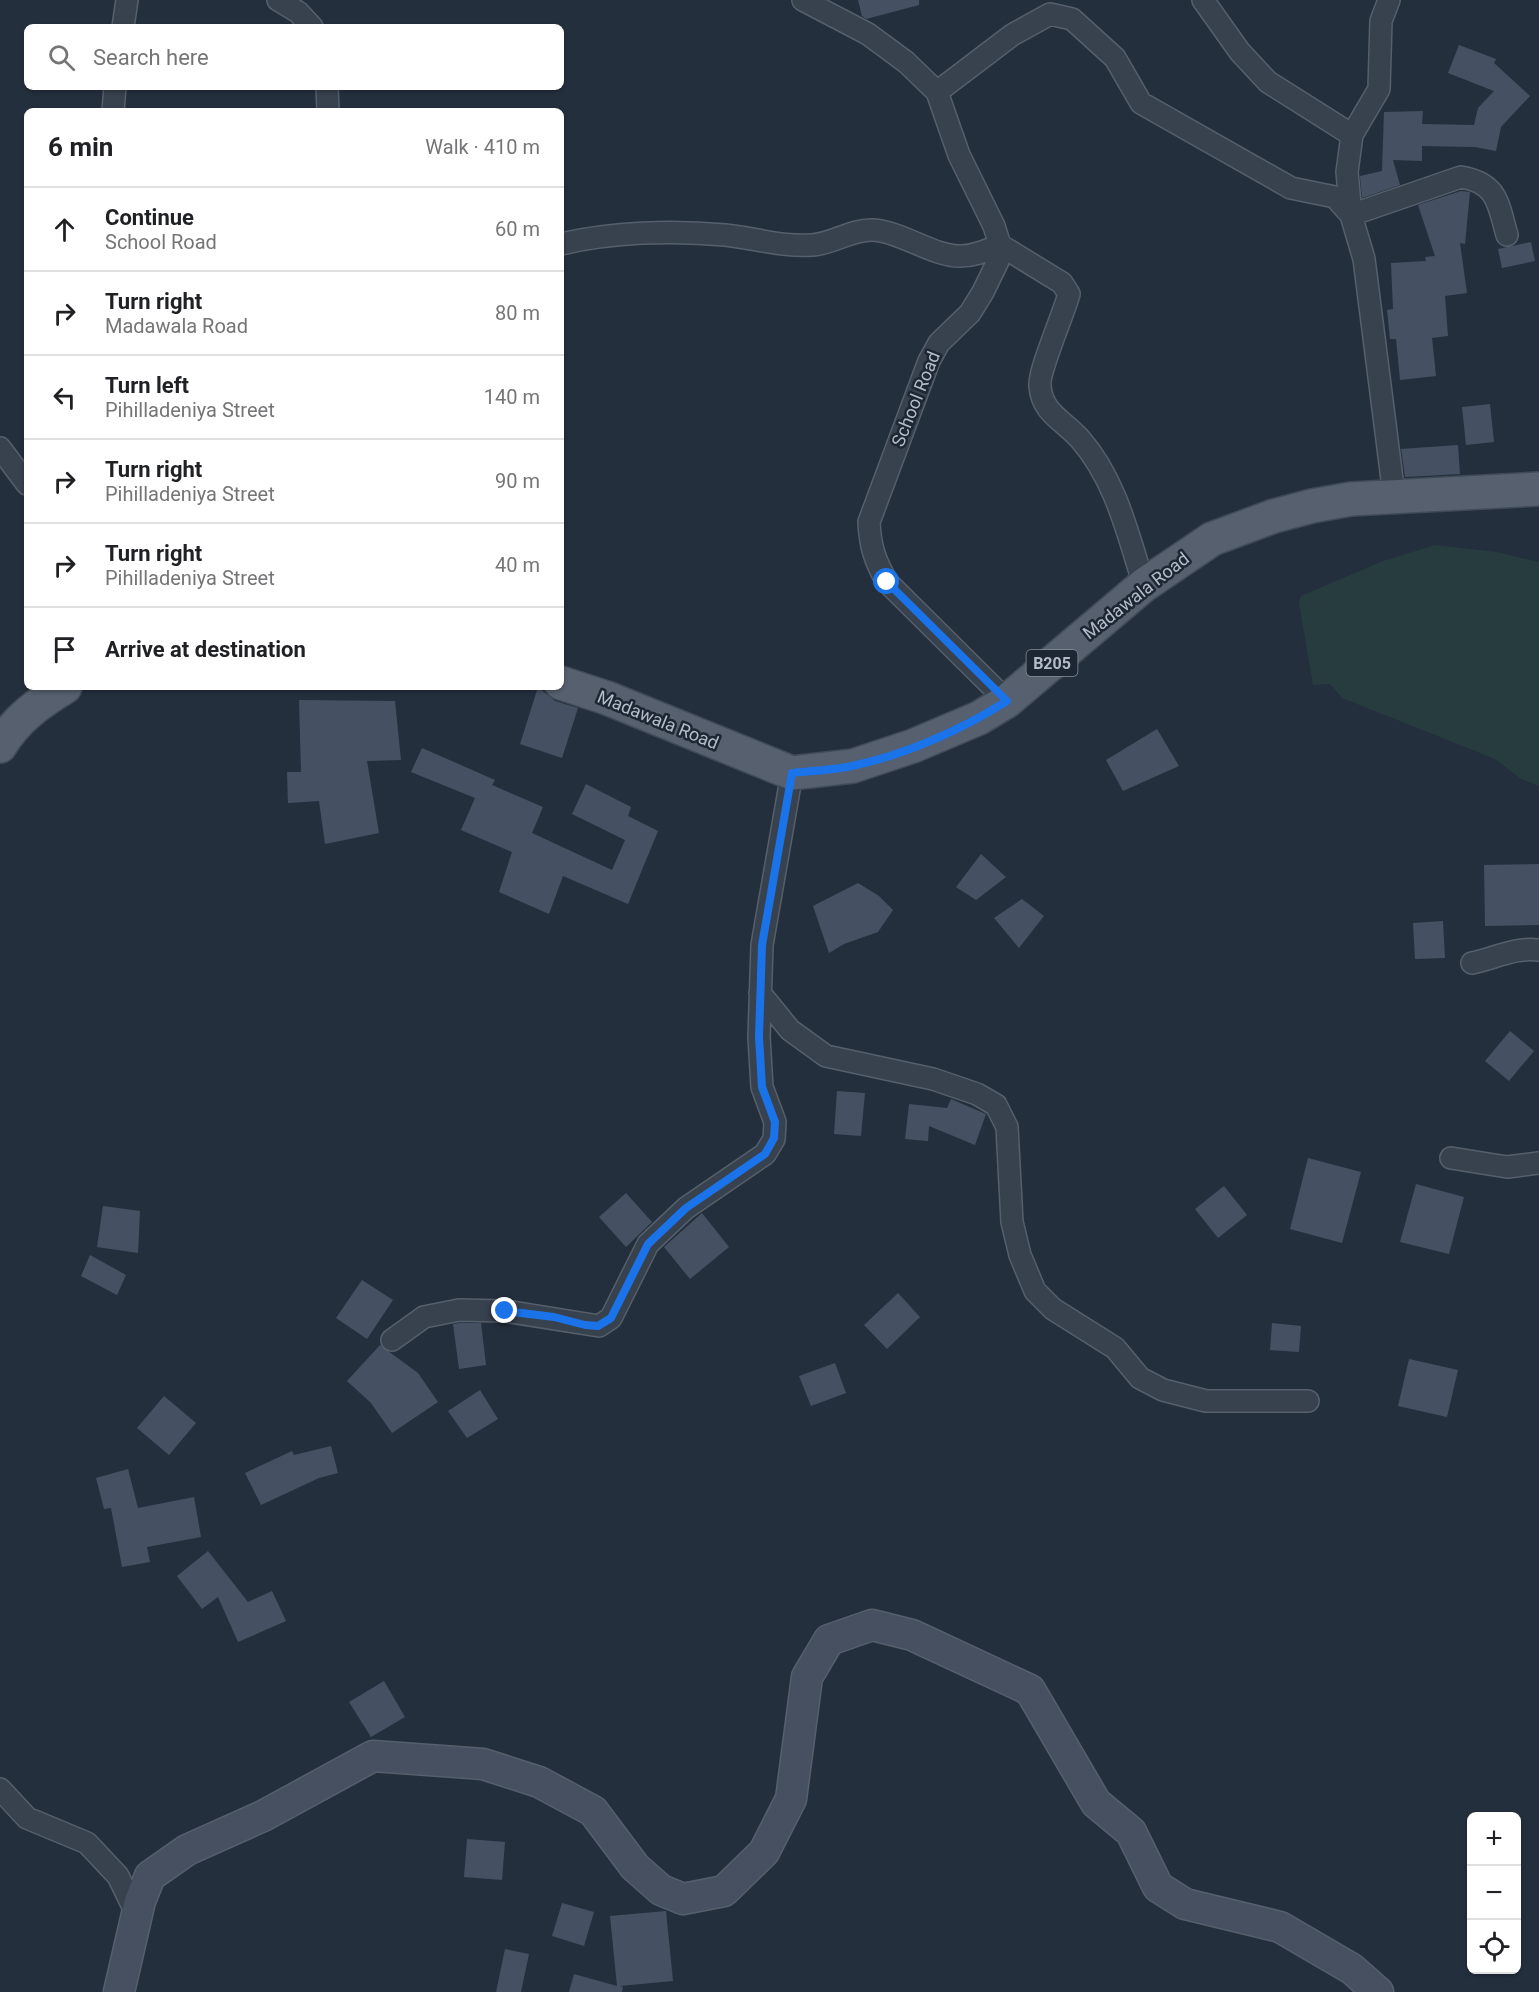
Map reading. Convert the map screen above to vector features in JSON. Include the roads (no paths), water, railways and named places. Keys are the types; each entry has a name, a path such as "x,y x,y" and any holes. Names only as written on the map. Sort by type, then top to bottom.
{"main road":[{"name":"Madawala Road","path":"564,684 607,698 792,773 853,766 913,746 979,718 1007,701 1144,585 1212,539 1274,516 1312,506 1394,495 1539,489"},
{"path":"0,746 9,731 34,706 60,690"}],"street":[{"path":"123,24 127,0"},
{"path":"278,0 298,12 309,24"},
{"path":"803,0 868,34 906,62 937,92 960,155 987,206 1000,244 1062,282 1069,294 1039,383 1043,403 1056,419 1080,439 1116,495 1144,585"},
{"path":"1203,0 1240,51 1268,82 1352,135"},
{"path":"1389,0 1381,21 1379,89 1352,135 1347,172 1351,214 1364,260 1394,495"},
{"path":"937,92 1012,35 1050,14 1072,19 1115,58 1141,103 1291,188 1335,197 1351,214"},
{"path":"113,108 116,90"},
{"path":"327,90 328,108"},
{"path":"1351,214 1461,177 1478,180 1495,193 1508,235"},
{"path":"564,243 589,238 683,234 724,235 781,244 813,245 856,231 874,230 959,257 976,254 1000,244"},
{"name":"School Road","path":"1000,244 998,261 983,292 970,313 939,343 929,361 869,522 870,544 875,562 887,582 1007,701"},
{"path":"0,448 24,480"},
{"path":"392,1340 424,1317 459,1310 505,1311 554,1317 598,1326 611,1318 648,1244 686,1208 765,1154 774,1138 775,1122 762,1087 760,993 762,945 792,773"},
{"path":"1472,963 1498,958 1523,948 1539,950"},
{"path":"760,993 790,1030 826,1056 933,1079 977,1094 996,1106 1007,1127 1012,1222 1020,1255 1035,1291 1053,1309 1115,1348 1140,1378 1163,1390 1206,1401 1308,1401"},
{"path":"1451,1158 1507,1167 1539,1163"},
{"path":"119,1992 137,1915 150,1876 187,1850 263,1816 373,1756 483,1764 539,1782 593,1811 635,1867 661,1890 683,1899 724,1891 764,1852 791,1799 807,1677 829,1640 872,1625 912,1635 1030,1690 1096,1803 1131,1832 1158,1887 1185,1904 1280,1928 1352,1969 1378,1992"},
{"path":"0,1789 27,1818 87,1843 118,1876 137,1915"}]}
